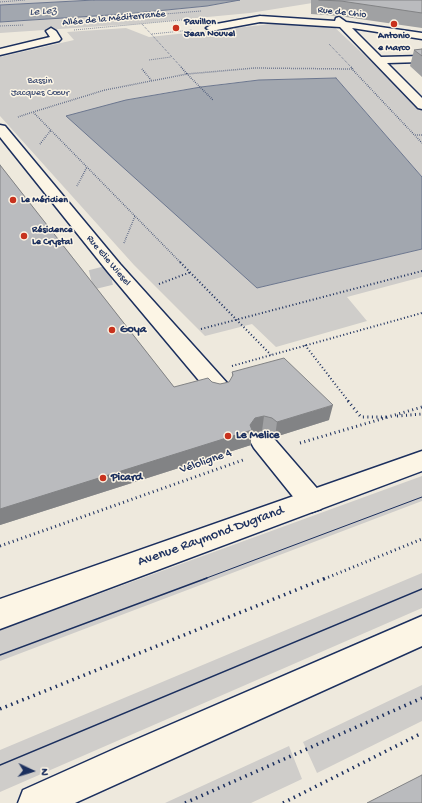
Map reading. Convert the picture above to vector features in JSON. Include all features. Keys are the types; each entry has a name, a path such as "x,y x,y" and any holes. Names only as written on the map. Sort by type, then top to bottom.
{"street":[{"path":"335,17 422,105"},
{"name":"Rue de Chio","path":"211,28 260,19 313,21 408,33 420,31"},
{"path":"0,52 56,39 51,32"},
{"path":"378,60 422,59"},
{"name":"Rue Elie Wiesel","path":"0,129 135,293 220,390"},
{"path":"266,447 312,501"},
{"name":"Avenue Raymond Dugrand","path":"0,614 422,461"},
{"path":"36,803 140,755 422,632"}],"path":[{"path":"0,2 25,0"},
{"path":"66,22 206,10"},
{"name":"Allée de la Méditerranée","path":"51,32 194,19"},
{"path":"142,24 171,57 213,100"},
{"path":"0,26 28,25"},
{"path":"152,34 211,28"},
{"path":"329,43 422,143"},
{"path":"148,60 171,57"},
{"path":"271,355 33,112 105,90 187,74 255,68 352,69"},
{"path":"142,69 151,80"},
{"path":"415,135 422,134"},
{"path":"173,336 422,271"},
{"path":"135,293 191,272"},
{"path":"205,373 422,313"},
{"path":"304,345 361,417 391,417 422,414"},
{"name":"Véloligne 4","path":"0,546 227,465 266,447 391,417 422,407"},
{"path":"0,709 422,539"},
{"path":"185,803 422,698"},
{"path":"283,803 422,733"}],"green space":[{"path":"0,0 94,0 0,5"},
{"path":"240,0 331,0 250,13 133,24 0,33 0,22 126,14 207,6"},
{"name":"Bassin Jacques Cœur","path":"267,21 331,24 422,109 422,177 336,78 259,80 229,83 126,100 257,288 422,249 422,277 347,297 367,321 276,347 252,324 205,336 134,265 0,116 0,57 74,40 67,32 126,28 149,37 263,25 267,24"},
{"path":"422,476 422,501 0,661 0,630"},
{"path":"422,573 422,608 0,792 0,750"},
{"path":"422,685 422,721 317,773 303,742"},
{"path":"289,746 302,779 251,803 165,803"}],"water":[{"name":"Le Lez","path":"94,0 240,0 207,6 126,14 0,22 0,5"},
{"name":"Bassin Jacques Cœur","path":"336,78 422,177 422,249 257,288 66,116 126,100 201,87 259,80"}],"building":[{"path":"319,0 422,0 422,13 341,1"},
{"path":"422,49 422,56 414,50"},
{"path":"0,165 174,387 208,378 212,382 220,384 229,382 233,375 232,372 284,358 333,405 277,422 272,418 264,416 255,418 250,425 252,430 0,509"},
{"path":"422,775 422,803 367,803"}],"tunnel":[{"path":"62,287 119,273"}],"tram line":[{"path":"204,579 422,497"},
{"path":"0,655 207,578"},
{"path":"0,765 422,589"}],"place":[{"name":"Antonio e Marco","path":"394,24"},
{"name":"Pavillon Jean Nouvel","path":"176,28"},
{"name":"Le Méridien","path":"13,200"},
{"name":"Résidence Le Crystal","path":"24,236"},
{"name":"Goya","path":"112,330"},
{"name":"Le Melice","path":"228,436"},
{"name":"Picard","path":"103,478"}]}
